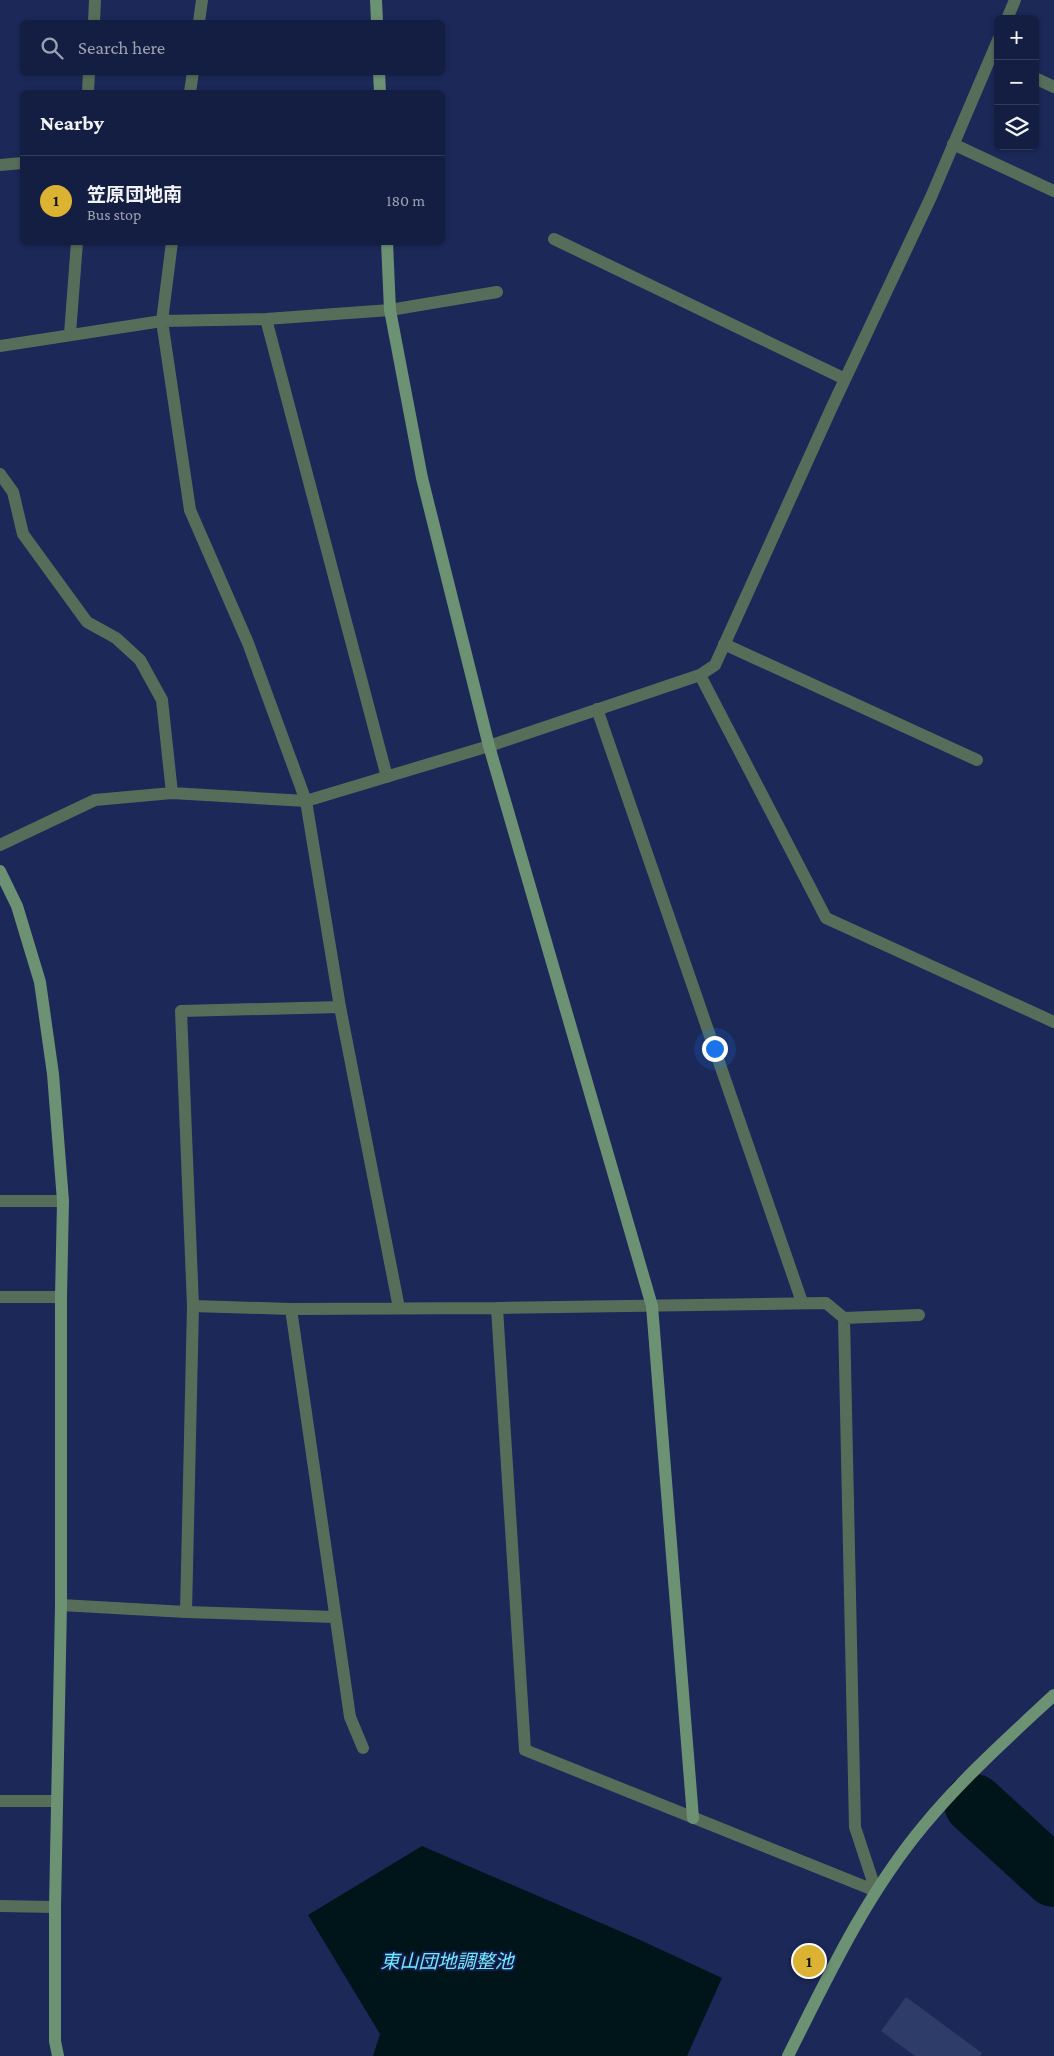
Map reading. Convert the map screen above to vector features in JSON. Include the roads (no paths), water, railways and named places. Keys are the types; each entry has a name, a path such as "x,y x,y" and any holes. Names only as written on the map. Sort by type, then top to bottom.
{"street":[{"path":"94,20 95,0"},
{"path":"199,20 202,0"},
{"path":"376,0 377,20"},
{"path":"1009,15 1015,0"},
{"path":"0,845 95,800 172,793 306,801 489,746 700,675 715,665 845,379 931,197 953,144 994,59"},
{"path":"88,90 89,75"},
{"path":"190,90 193,75"},
{"path":"379,75 380,90"},
{"path":"1039,80 1054,87"},
{"path":"953,144 1054,190"},
{"path":"0,165 20,163"},
{"path":"554,238 845,379"},
{"path":"70,334 76,245"},
{"path":"172,245 162,322 190,510 248,643 306,801 340,1007 399,1308"},
{"path":"387,245 390,310 422,478 489,746 652,1306 693,1818"},
{"path":"0,346 70,334 162,322 266,319 390,310 497,292"},
{"path":"266,319 387,777"},
{"path":"0,474 13,492 23,534 87,622 116,638 140,660 145,668 162,700 172,793"},
{"path":"724,644 977,760"},
{"path":"700,675 826,918 1054,1022"},
{"path":"597,710 802,1302"},
{"path":"0,871 17,906 40,982 53,1074 63,1201 61,1297 61,1605 55,1907 55,2041 58,2056"},
{"path":"186,1612 193,1306 181,1010 340,1007"},
{"path":"0,1201 63,1201"},
{"path":"0,1297 61,1297"},
{"path":"193,1306 291,1309 497,1308 802,1302 826,1303 844,1318 918,1315"},
{"path":"497,1308 525,1750 876,1891"},
{"path":"291,1309 334,1617 350,1717 363,1748"},
{"path":"844,1318 856,1828 876,1891"},
{"path":"61,1605 186,1612 334,1617"},
{"path":"788,2056 845,1945 876,1891 924,1825 971,1772 1054,1695"},
{"path":"0,1801 57,1801"},
{"path":"0,1906 55,1907"}],"water":[{"name":"東山団地調整池","path":"422,1846 638,1939 722,1978 687,2056 373,2056 380,2034 308,1915"}],"waterway":[{"path":"974,1804 1054,1877"}],"place":[{"name":"笠原団地南","path":"809,1961"}]}
